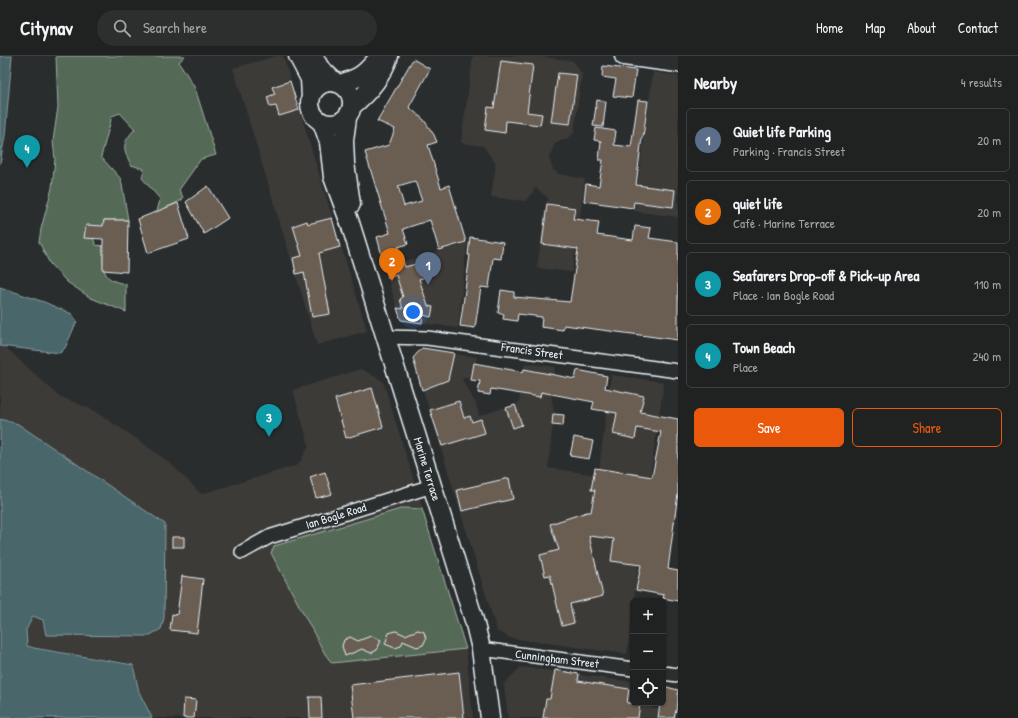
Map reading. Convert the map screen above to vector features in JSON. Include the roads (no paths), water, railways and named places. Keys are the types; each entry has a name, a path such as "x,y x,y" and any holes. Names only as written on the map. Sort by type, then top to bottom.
{"main road":[{"path":"298,56 310,79 312,112 322,122 335,124 375,85 386,66 389,56"},
{"path":"313,56 320,68 348,91 352,101 349,112"},
{"path":"311,98 318,87 330,82 338,83 358,79 367,72 380,56"},
{"path":"624,56 678,63"},
{"name":"Marine Terrace","path":"349,112 345,163 351,199 350,223"},
{"name":"Marine Terrace","path":"322,122 329,142 333,177 350,223 474,620 481,649 490,718"}],"street":[{"name":"Francis Street","path":"385,337 427,338 678,371"},
{"name":"Ian Bogle Road","path":"242,552 269,537 432,486"},
{"name":"Cunningham Street","path":"481,649 630,669"},
{"path":"666,673 678,675"}],"water":[{"path":"0,56 12,56 5,136 0,164"},
{"path":"0,287 44,302 72,314 77,321 65,348 60,353 0,346"},
{"path":"0,419 18,424 165,524 164,618 161,629 148,636 46,635 43,620 33,616 26,630 27,646 133,665 139,692 152,718 0,718"}],"place":[{"name":"Town Beach","path":"27,168"},
{"name":"quiet life","path":"392,281"},
{"name":"Quiet life Parking","path":"428,285"},
{"name":"Seafarers Drop-off & Pick-up Area","path":"269,437"}]}
